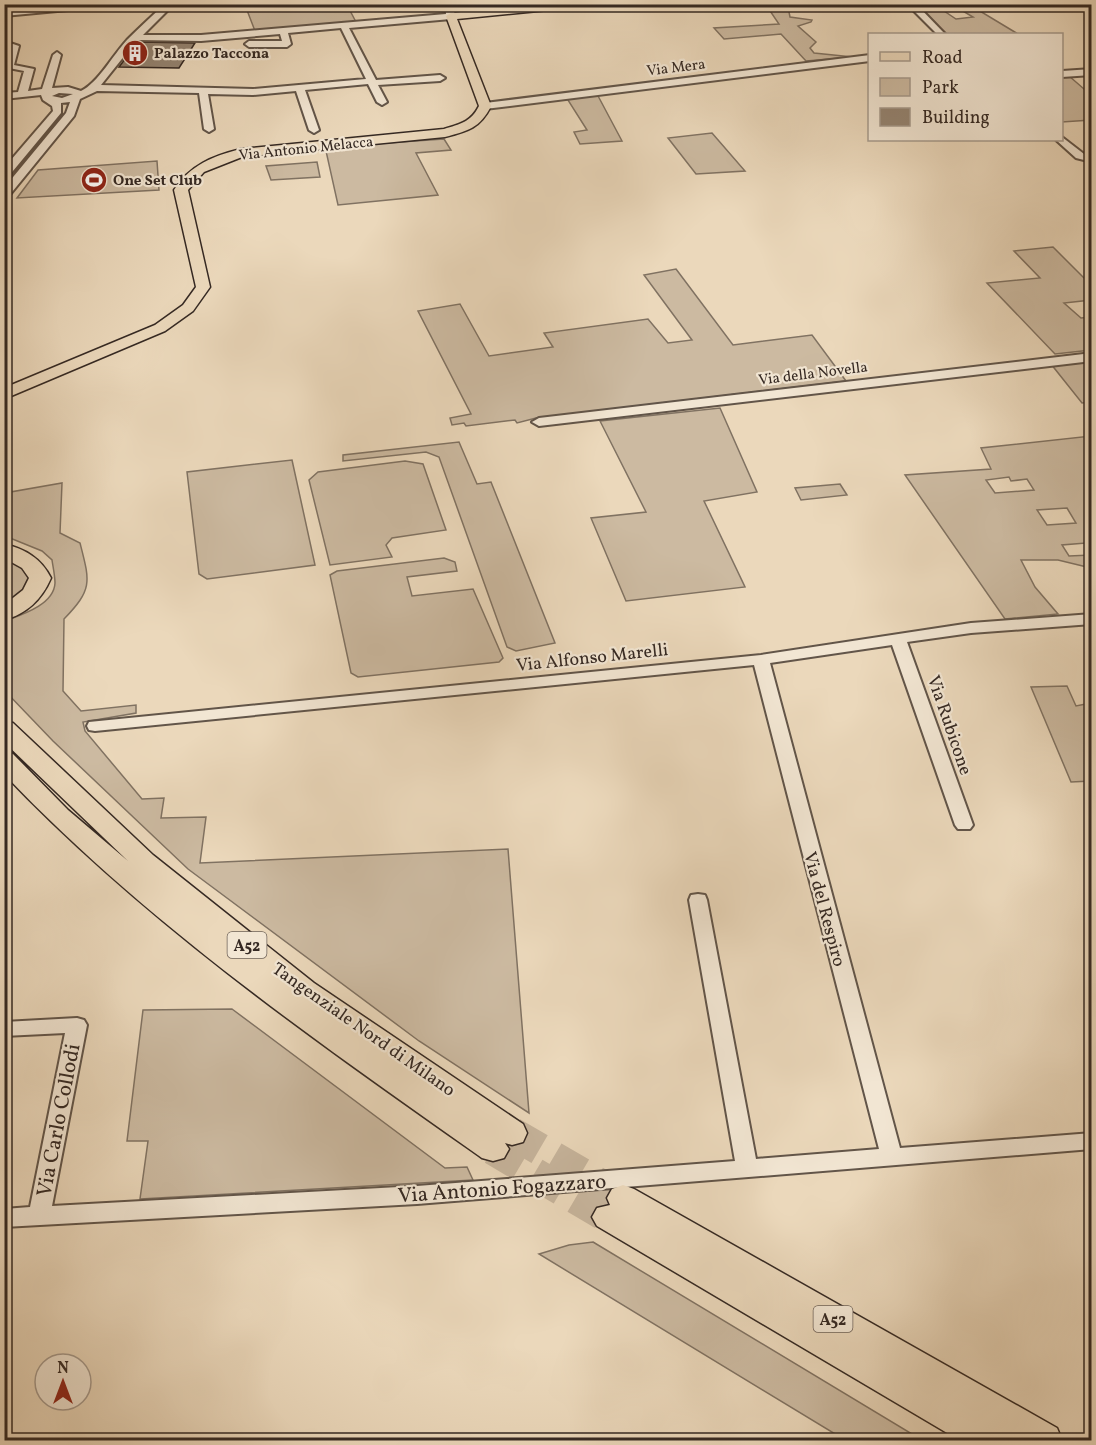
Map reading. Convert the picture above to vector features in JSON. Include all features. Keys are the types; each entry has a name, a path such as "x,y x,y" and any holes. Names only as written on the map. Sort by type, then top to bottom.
{"highway":[{"path":"4,550 26,559 35,567 40,578 28,599 4,613"},
{"name":"Tangenziale Nord di Milano","path":"4,728 144,861 304,990 503,1141 356,1054 185,924 59,816 4,759"},
{"path":"4,778 40,814 59,816"},
{"name":"A52","path":"991,1440 615,1208 1044,1440"}],"main road":[{"path":"486,106 450,10 579,4"},
{"name":"Via Antonio Melacca","path":"4,394 145,335 174,320 199,296 203,287 203,279 180,190 186,179 203,166 241,153 273,148 445,133 466,127 479,118 486,106"}],"street":[{"path":"4,13 13,4"},
{"path":"4,13 60,7 128,4"},
{"path":"95,88 100,78 135,37 170,4"},
{"path":"911,4 939,33"},
{"path":"218,40 344,26 450,10"},
{"path":"344,26 382,102"},
{"path":"135,37 218,40 288,48 283,31"},
{"path":"4,44 15,46 9,67 29,69 22,94"},
{"path":"47,97 57,55"},
{"name":"Via Mera","path":"486,106 868,58"},
{"path":"1063,74 1092,72"},
{"path":"6,96 47,97 60,90 79,87 100,78"},
{"path":"6,96 22,94 65,101 95,88 254,92 440,78"},
{"path":"300,88 314,130"},
{"path":"4,195 73,110 79,94 75,91 60,90"},
{"path":"203,91 209,129"},
{"path":"4,175 58,111 57,105 47,97"},
{"path":"1062,141 1080,156 1092,159"},
{"name":"Via della Novella","path":"539,422 1092,357"},
{"name":"Via Alfonso Marelli","path":"95,726 762,660 971,628 1092,619"},
{"name":"Via Rubicone","path":"898,639 964,825"},
{"name":"Via del Respiro","path":"762,660 804,830 892,1158"},
{"path":"698,900 747,1169"},
{"name":"Via Carlo Collodi","path":"4,1029 77,1025 39,1216"},
{"name":"Via Antonio Fogazzaro","path":"4,1218 417,1195 1092,1141"}],"green space":[{"path":"245,5 347,5 356,22 255,31"},
{"path":"766,5 785,5 788,7 790,17 812,20 798,26 816,42 810,48 814,53 853,57 806,61 781,34 724,39 714,28 779,24"},
{"path":"914,5 935,5 956,19 973,17 961,10 975,8 1016,33 946,33"},
{"path":"1069,76 1091,95 1091,120 1063,122 1063,77"},
{"path":"597,94 622,141 580,144 574,132 587,130 566,97"},
{"path":"712,133 745,171 696,174 668,138"},
{"path":"444,139 451,150 416,153 438,195 338,205 326,151 329,147"},
{"name":"One Set Club","path":"157,161 159,190 17,198 38,170"},
{"path":"317,162 320,177 271,180 266,166"},
{"path":"1053,247 1084,278 1091,277 1091,300 1064,303 1081,318 1091,317 1091,350 1055,354 987,283 1040,278 1014,251"},
{"path":"676,269 733,345 812,335 846,381 536,418 517,423 515,420 466,426 464,423 452,425 450,418 471,414 418,311 460,304 489,356 553,347 544,333 648,319 668,343 692,340 644,275"},
{"path":"1091,360 1091,402 1082,403 1051,364"},
{"path":"720,408 757,492 704,501 745,587 626,601 591,518 646,512 600,421"},
{"path":"1091,436 1091,550 1086,543 1062,545 1069,556 1091,555 1091,568 1058,560 1021,560 1035,587 1058,614 1005,619 905,475 991,469 981,448","holes":["1009,477 1011,481 1027,479 1034,490 995,493 986,480","1067,508 1076,523 1047,525 1037,510"]},
{"path":"459,442 477,484 491,482 555,643 516,651 507,647 439,457 426,452 343,461 343,455"},
{"path":"292,460 315,565 207,579 199,574 187,472"},
{"path":"405,461 423,464 446,530 392,538 386,545 392,557 330,565 309,480 318,472"},
{"path":"62,483 60,533 80,543 87,576 87,584 80,600 64,619 63,691 81,711 136,705 136,713 83,722 85,731 142,799 164,798 161,818 206,817 200,863 508,849 529,1113 419,1041 188,869 53,741 5,691 5,621 43,603 53,591 55,583 52,560 42,551 5,536 5,493"},
{"path":"840,484 847,495 801,500 795,488"},
{"path":"4,557 27,567 29,574 28,586 22,594 5,604"},
{"path":"444,558 455,562 457,571 407,577 412,596 473,589 503,658 499,662 358,677 351,673 330,575 337,571"},
{"path":"1067,686 1076,706 1091,703 1091,781 1071,782 1031,687"},
{"path":"232,1009 445,1168 467,1167 473,1180 140,1199 148,1141 127,1141 143,1010"},
{"path":"593,1242 922,1440 845,1440 539,1254 569,1245"}],"building":[{"name":"Palazzo Taccona","path":"138,42 195,43 179,68 119,67"}],"tunnel":[{"path":"512,1133 623,1198"},
{"path":"493,1149 608,1217"}],"place":[{"name":"Palazzo Taccona","path":"135,53"},
{"name":"One Set Club","path":"94,180"}]}
